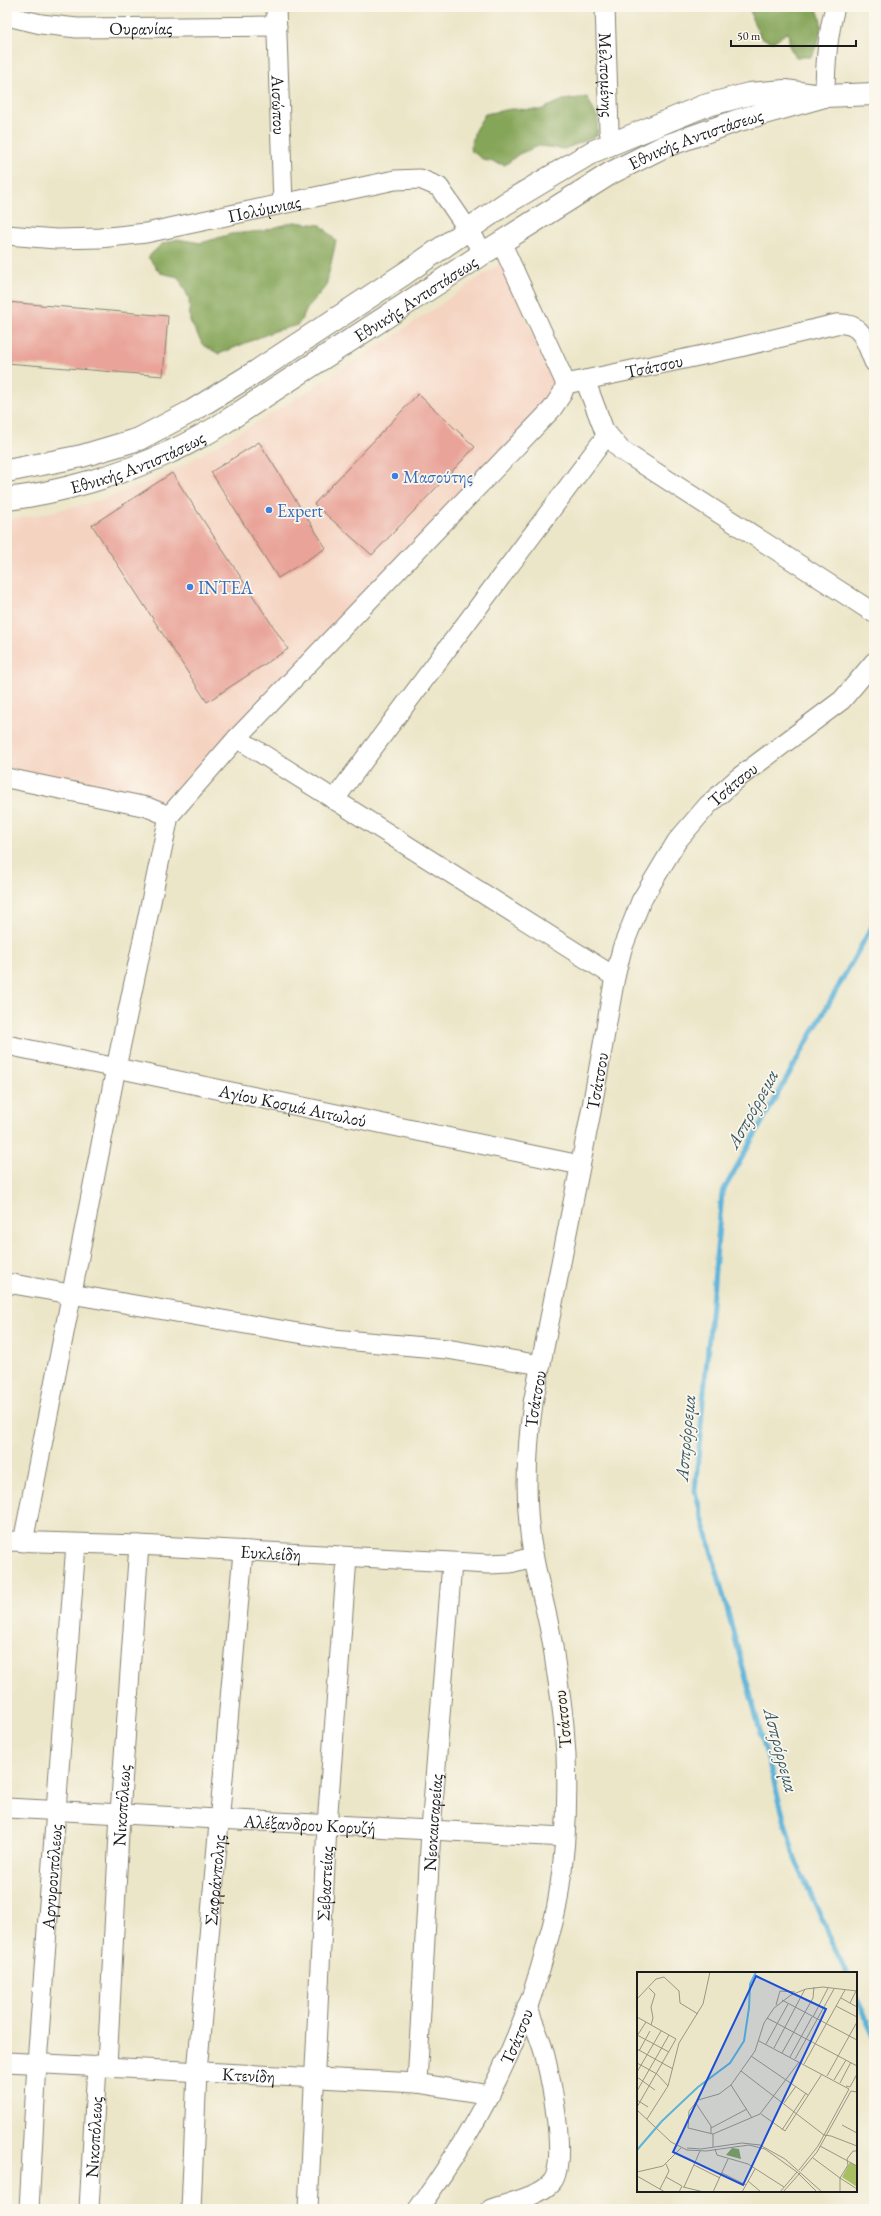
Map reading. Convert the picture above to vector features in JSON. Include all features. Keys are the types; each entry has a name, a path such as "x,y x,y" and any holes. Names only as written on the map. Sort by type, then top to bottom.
{"main road":[{"name":"Εθνικής Αντιστάσεως","path":"7,472 82,456 139,439 165,425 257,371 549,176 612,142 704,106 749,94 785,92 825,96 874,94"},
{"name":"Εθνικής Αντιστάσεως","path":"7,499 29,496 125,470 170,452 216,428 492,247 611,173 663,147 736,121 825,96"}],"street":[{"name":"Αισώπου","path":"276,7 283,203"},
{"name":"Μελπομένης","path":"605,7 609,130 612,142"},
{"path":"825,96 825,67 828,39 835,7"},
{"name":"Ουρανίας","path":"7,16 41,24 77,28 277,26"},
{"name":"Πολύμνιας","path":"7,235 56,239 100,238 146,233 395,180 420,179 439,187 469,230 492,247"},
{"path":"15,1542 72,1294 116,1068 169,816 237,738 552,409 562,394 566,384 492,247"},
{"name":"Τσάτσου","path":"566,384 843,323 860,331 874,362"},
{"path":"585,380 607,435 618,447 633,459 874,614"},
{"path":"334,800 607,435"},
{"name":"Τσάτσου","path":"418,2209 461,2146 490,2095 528,2006 541,1970 558,1900 564,1837 566,1778 564,1726 553,1647 533,1557 528,1492 528,1439 614,977 622,949 641,901 664,862 692,822 738,778 842,700 874,662"},
{"path":"237,738 614,977"},
{"path":"7,778 147,807 169,816"},
{"name":"Αγίου Κοσμά Αιτωλού","path":"7,1045 580,1165"},
{"path":"7,1283 333,1339 447,1349 541,1365"},
{"name":"Ευκλείδη","path":"15,1542 139,1545 452,1563 510,1563 533,1557"},
{"name":"Αργυρουπόλεως","path":"29,2209 37,2063 76,1544"},
{"name":"Νικοπόλεως","path":"89,2209 102,2066 139,1545"},
{"name":"Σαφράνπολης","path":"191,2209 197,2072 218,1818 243,1552"},
{"name":"Σεβαστείας","path":"308,2209 327,1825 347,1558"},
{"name":"Νεοκαισαρείας","path":"417,2083 430,1830 452,1563"},
{"name":"Αλέξανδρου Κορυζή","path":"7,1808 564,1837"},
{"path":"491,2209 544,2190 553,2181 557,2173 557,2120 545,2055 528,2006"},
{"name":"Κτενίδη","path":"7,2062 417,2083 490,2095"}],"shaded area":[{"path":"501,263 559,392 529,426 163,801 7,769 7,520 39,515 100,500 145,484 183,465 273,413 397,334"}],"green space":[{"path":"750,7 816,7 821,21 821,33 811,57 796,57 790,48 788,32 773,42 761,38 752,19"},
{"path":"587,97 598,119 597,136 564,149 539,146 519,154 505,165 484,160 470,150 475,130 485,114 511,109 540,110 563,100"},
{"path":"294,222 321,225 336,241 326,286 309,306 298,325 275,331 219,354 203,345 190,321 189,298 178,277 160,273 148,257 162,244 177,239 201,243 231,234 262,231"}],"building":[{"path":"7,302 168,316 163,376 7,363"},
{"name":"Μασούτης","path":"418,394 475,447 372,555 314,504"},
{"name":"Expert","path":"259,442 326,548 278,578 211,472"},
{"name":"INTEA","path":"172,473 288,649 207,702 92,525"}],"waterway":[{"name":"Ασπρόρρεμα","path":"846,1972 795,1859 695,1491 722,1193 874,923"},
{"name":"Ασπρόρρεμα","path":"857,1998 874,2036"}],"place":[{"name":"Μασούτης","path":"395,476"},
{"name":"Expert","path":"269,510"},
{"name":"INTEA","path":"190,587"}]}
